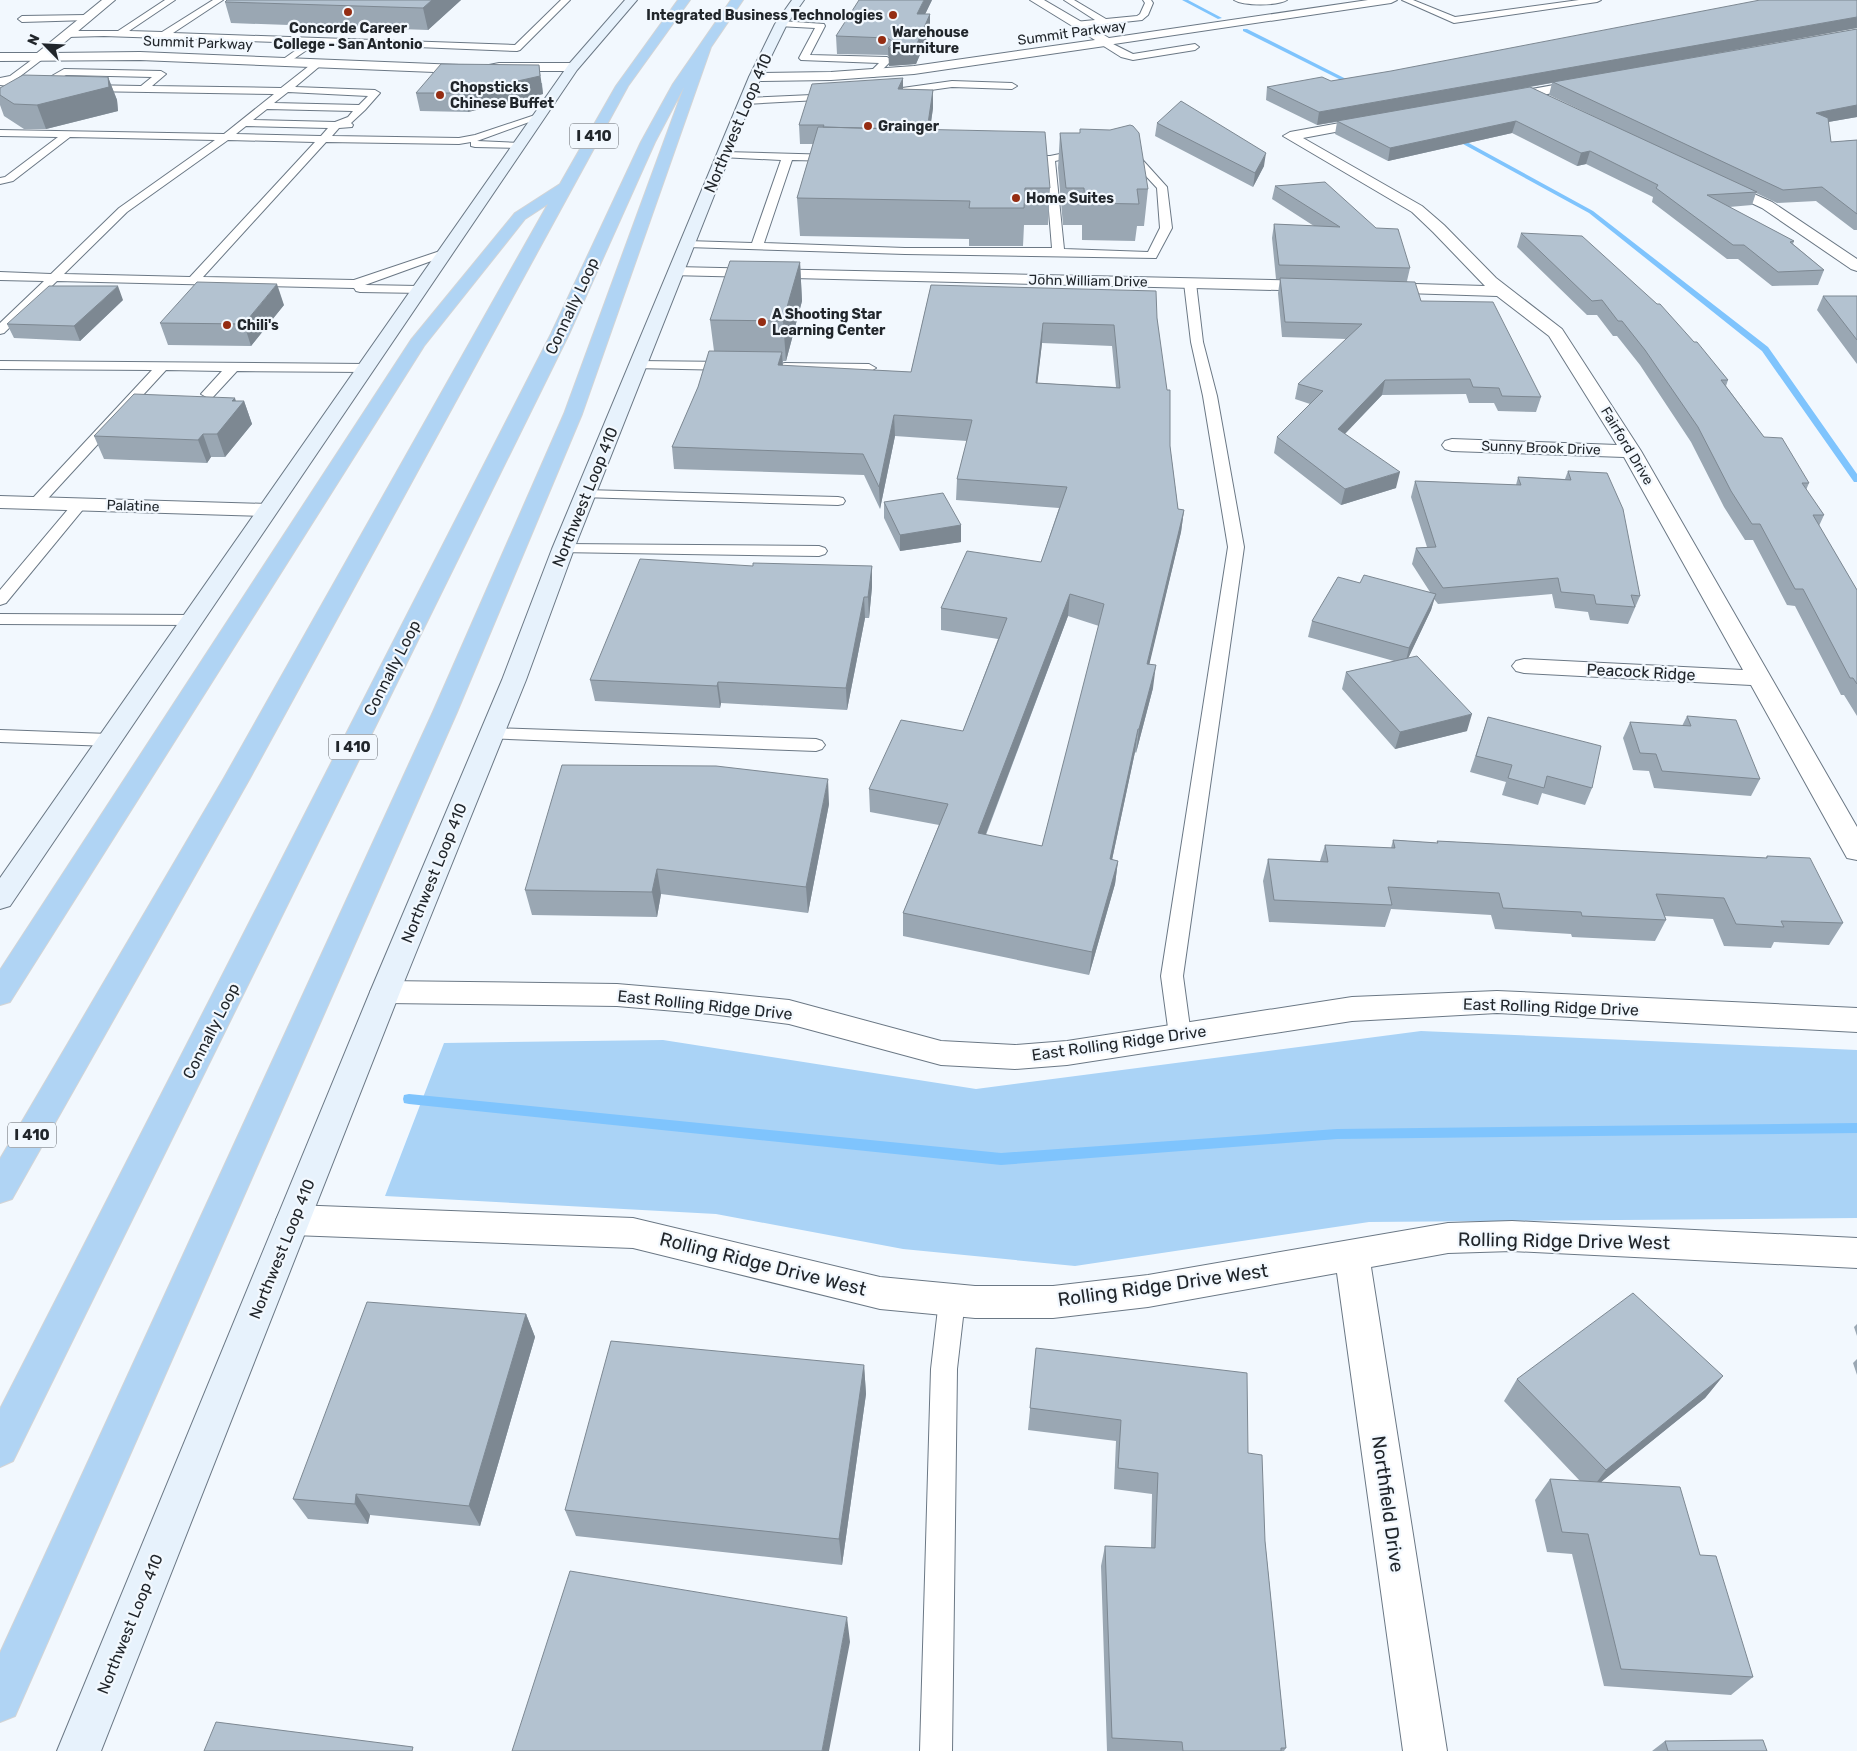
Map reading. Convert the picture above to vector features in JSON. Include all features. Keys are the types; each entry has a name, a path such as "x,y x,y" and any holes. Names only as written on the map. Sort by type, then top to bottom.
{"highway":[{"name":"I 410","path":"0,1189 64,1082 264,730 622,86 684,0"},
{"name":"Connally Loop","path":"0,1448 560,334 648,142 680,84 737,0"},
{"path":"0,1701 445,712 574,414 705,46"},
{"path":"0,994 417,344 520,216 566,186"}],"main road":[{"path":"0,899 518,145 570,71 631,0"},
{"name":"Northwest Loop 410","path":"79,1751 491,734 563,549 751,89 781,24 798,0"}],"street":[{"path":"41,56 110,0"},
{"path":"1036,0 1107,43"},
{"name":"Summit Parkway","path":"751,89 953,65 1391,0"},
{"name":"Summit Parkway","path":"0,57 140,56 484,70 492,74 570,71"},
{"path":"1491,100 1596,81"},
{"path":"1529,93 1554,105"},
{"name":"Fairford Drive","path":"1387,118 1290,136 1417,209 1432,221 1501,291 1542,319 1556,333 1630,451 1857,851"},
{"path":"1709,178 1766,206 1857,266"},
{"name":"John William Drive","path":"676,272 1331,286"},
{"path":"1361,287 1501,291"},
{"name":"Sunny Brook Drive","path":"1452,445 1630,451"},
{"name":"Palatine","path":"0,502 267,510"},
{"name":"Peacock Ridge","path":"1524,666 1759,678"},
{"name":"East Rolling Ridge Drive","path":"385,992 617,995 711,1003 789,1012 941,1053 1015,1057 1067,1053 1352,1009 1497,1002 1857,1020"},
{"name":"Rolling Ridge Drive West","path":"293,1220 633,1233 880,1293 975,1302 1053,1302 1148,1291 1448,1238 1512,1236 1857,1253"},
{"name":"Northfield Drive","path":"1352,1256 1424,1751"}],"lane":[{"path":"119,34 171,0"},
{"path":"164,35 219,0"},
{"path":"67,34 164,35 517,48 566,0"},
{"path":"1068,0 1105,22"},
{"path":"1078,24 1139,18 1144,15 1149,3 1147,0"},
{"path":"1238,0 1258,2 1283,0"},
{"path":"1406,0 1454,20 1597,0"},
{"path":"22,19 86,18"},
{"path":"781,24 821,26 804,58 887,60 873,74"},
{"path":"285,62 315,41"},
{"path":"1107,43 1124,55 1134,57 1195,47"},
{"path":"1,82 12,78 41,56"},
{"path":"91,88 140,56"},
{"path":"0,330 123,210 226,137 318,64"},
{"path":"39,88 64,72 161,74 143,89"},
{"path":"1,82 25,87 56,88"},
{"path":"880,94 952,84 1012,86"},
{"path":"73,88 285,90 375,93 351,119 336,125 194,280"},
{"path":"751,89 843,96"},
{"path":"265,106 362,108"},
{"path":"0,133 459,141 477,138 538,117"},
{"path":"243,123 356,126"},
{"path":"0,181 9,179 68,134"},
{"path":"459,141 467,144 518,145"},
{"path":"1012,160 1050,159 1093,151"},
{"path":"688,244 905,251 1058,252 1152,256 1166,228 1162,186 1135,158 1110,152"},
{"path":"725,155 846,159"},
{"path":"757,246 787,158"},
{"path":"1050,159 1058,252"},
{"path":"0,276 354,284 444,252"},
{"path":"1180,1035 1172,976 1236,547 1221,455 1197,342 1190,283"},
{"path":"354,284 358,288 418,290"},
{"path":"8,306 25,305"},
{"path":"0,365 365,368"},
{"path":"638,365 742,366"},
{"path":"36,503 163,366"},
{"path":"208,394 233,367"},
{"path":"771,367 869,368"},
{"path":"586,494 838,501"},
{"path":"0,600 80,504"},
{"path":"563,549 819,551"},
{"path":"0,620 191,620"},
{"path":"491,734 816,745"},
{"path":"0,736 109,740"},
{"path":"936,1751 944,1369 952,1300"}],"shaded area":[{"path":"1421,1031 1857,1050 1857,1218 1369,1222 1075,1266 903,1249 716,1214 385,1196 444,1043 663,1040 976,1089"}],"building":[{"path":"227,0 432,0 423,8 225,2"},
{"path":"859,0 924,0 917,14 930,14 916,46 888,48 894,42 887,38 836,36"},
{"path":"1760,0 1857,0 1857,17 1319,112 1267,87 1322,77 1331,81 1391,71"},
{"path":"1857,29 1857,105 1816,113 1828,118 1831,142 1857,140 1857,214 1822,187 1783,190 1553,82"},
{"path":"441,64 539,65 540,76 464,93 416,93"},
{"path":"23,75 108,77 109,87 37,105 14,104 0,95 0,88"},
{"path":"903,78 898,89 933,90 927,130 799,125 812,84"},
{"path":"1530,87 1757,192 1707,195 1794,241 1790,242 1824,270 1778,272 1744,245 1733,245 1656,188 1658,185 1590,151 1581,153 1516,121 1390,148 1337,121"},
{"path":"1181,101 1266,153 1255,173 1157,123"},
{"path":"1130,125 1139,133 1148,189 1137,189 1139,204 1085,203 1084,188 1066,188 1060,133 1080,133 1080,129 1110,130"},
{"path":"818,127 1045,132 1050,188 1025,188 1024,208 969,208 970,201 797,198"},
{"path":"1325,182 1376,228 1398,229 1410,268 1279,265 1274,224 1340,227 1275,186"},
{"path":"1521,233 1582,236 1657,304 1660,304 1694,342 1697,342 1728,380 1721,380 1764,437 1782,438 1809,483 1802,483 1824,515 1813,515 1857,590 1857,684 1853,678 1850,678 1803,589 1795,589 1760,524 1752,524 1731,491 1698,427 1645,350 1622,321 1618,321 1602,300 1592,301"},
{"path":"730,261 800,262 783,321 710,320"},
{"path":"1280,278 1415,282 1421,301 1493,302 1541,397 1502,396 1499,388 1473,387 1470,379 1385,380 1338,429 1400,472 1345,489 1277,437 1323,391 1298,384 1362,324 1285,322"},
{"path":"197,282 277,284 244,324 160,323"},
{"path":"931,285 1156,291 1157,318 1167,390 1170,390 1170,446 1178,509 1184,510 1147,664 1156,665 1138,729 1110,859 1118,861 1092,952 903,913 948,804 869,789 901,720 963,731 1007,618 941,608 967,551 1041,562 1067,487 957,479 972,420 894,415 879,487 863,454 672,447 698,387 709,351 782,352 778,365 911,372","holes":["1043,323 1114,325 1120,388 1036,383","1070,594 1104,604 1042,846 978,833"]},
{"path":"49,286 118,286 74,326 7,324"},
{"path":"1823,296 1857,296 1857,340"},
{"path":"134,394 235,398 232,401 244,401 217,434 203,434 198,440 94,436"},
{"path":"1568,471 1607,473 1623,509 1640,596 1631,595 1635,607 1596,604 1594,595 1561,592 1558,578 1443,588 1416,548 1436,547 1415,481 1521,485 1518,477 1571,480"},
{"path":"943,493 961,525 900,535 884,502"},
{"path":"640,559 753,566 753,563 872,566 868,597 864,597 846,688 718,682 717,686 590,680"},
{"path":"1364,575 1436,594 1409,648 1312,621 1338,577 1360,583"},
{"path":"1417,656 1472,714 1400,732 1346,672"},
{"path":"1687,716 1736,720 1760,779 1662,771 1656,754 1640,753 1630,722 1691,726"},
{"path":"1488,717 1601,746 1592,788 1547,776 1544,788 1508,778 1512,765 1476,756"},
{"path":"562,765 716,766 828,779 806,887 657,869 652,892 525,890"},
{"path":"1393,840 1767,858 1767,856 1810,858 1843,923 1781,921 1784,927 1736,924 1724,898 1656,894 1666,920 1582,916 1581,912 1503,908 1499,893 1388,887 1392,905 1274,900 1268,859 1328,862 1325,845 1395,848"},
{"path":"1633,1293 1723,1376 1606,1470 1517,1379"},
{"path":"367,1302 526,1314 469,1506 356,1494 355,1504 293,1499"},
{"path":"611,1341 864,1365 839,1539 565,1510"},
{"path":"1036,1348 1247,1373 1248,1453 1262,1455 1265,1541 1286,1748 1281,1748 1281,1751 1183,1751 1182,1742 1112,1738 1105,1546 1155,1548 1158,1473 1118,1468 1121,1420 1030,1408"},
{"path":"1550,1479 1680,1487 1700,1555 1716,1556 1753,1677 1621,1669 1588,1534 1562,1532"},
{"path":"570,1571 847,1617 822,1751 512,1751"},
{"path":"216,1722 413,1747 412,1751 204,1751"},
{"path":"1763,1740 1767,1751 1668,1751 1665,1741"}],"waterway":[{"path":"1184,0 1220,18"},
{"path":"1245,30 1355,85"},
{"path":"1454,137 1591,212 1765,349 1857,480"},
{"path":"409,1099 1001,1159 1337,1134 1857,1128"}],"place":[{"name":"Concorde Career College - San Antonio","path":"348,12"},
{"name":"Integrated Business Technologies","path":"893,15"},
{"name":"Warehouse Furniture","path":"882,40"},
{"name":"Chopsticks Chinese Buffet","path":"440,95"},
{"name":"Grainger","path":"868,126"},
{"name":"Home Suites","path":"1016,198"},
{"name":"A Shooting Star Learning Center","path":"762,322"},
{"name":"Chili's","path":"227,325"}]}
